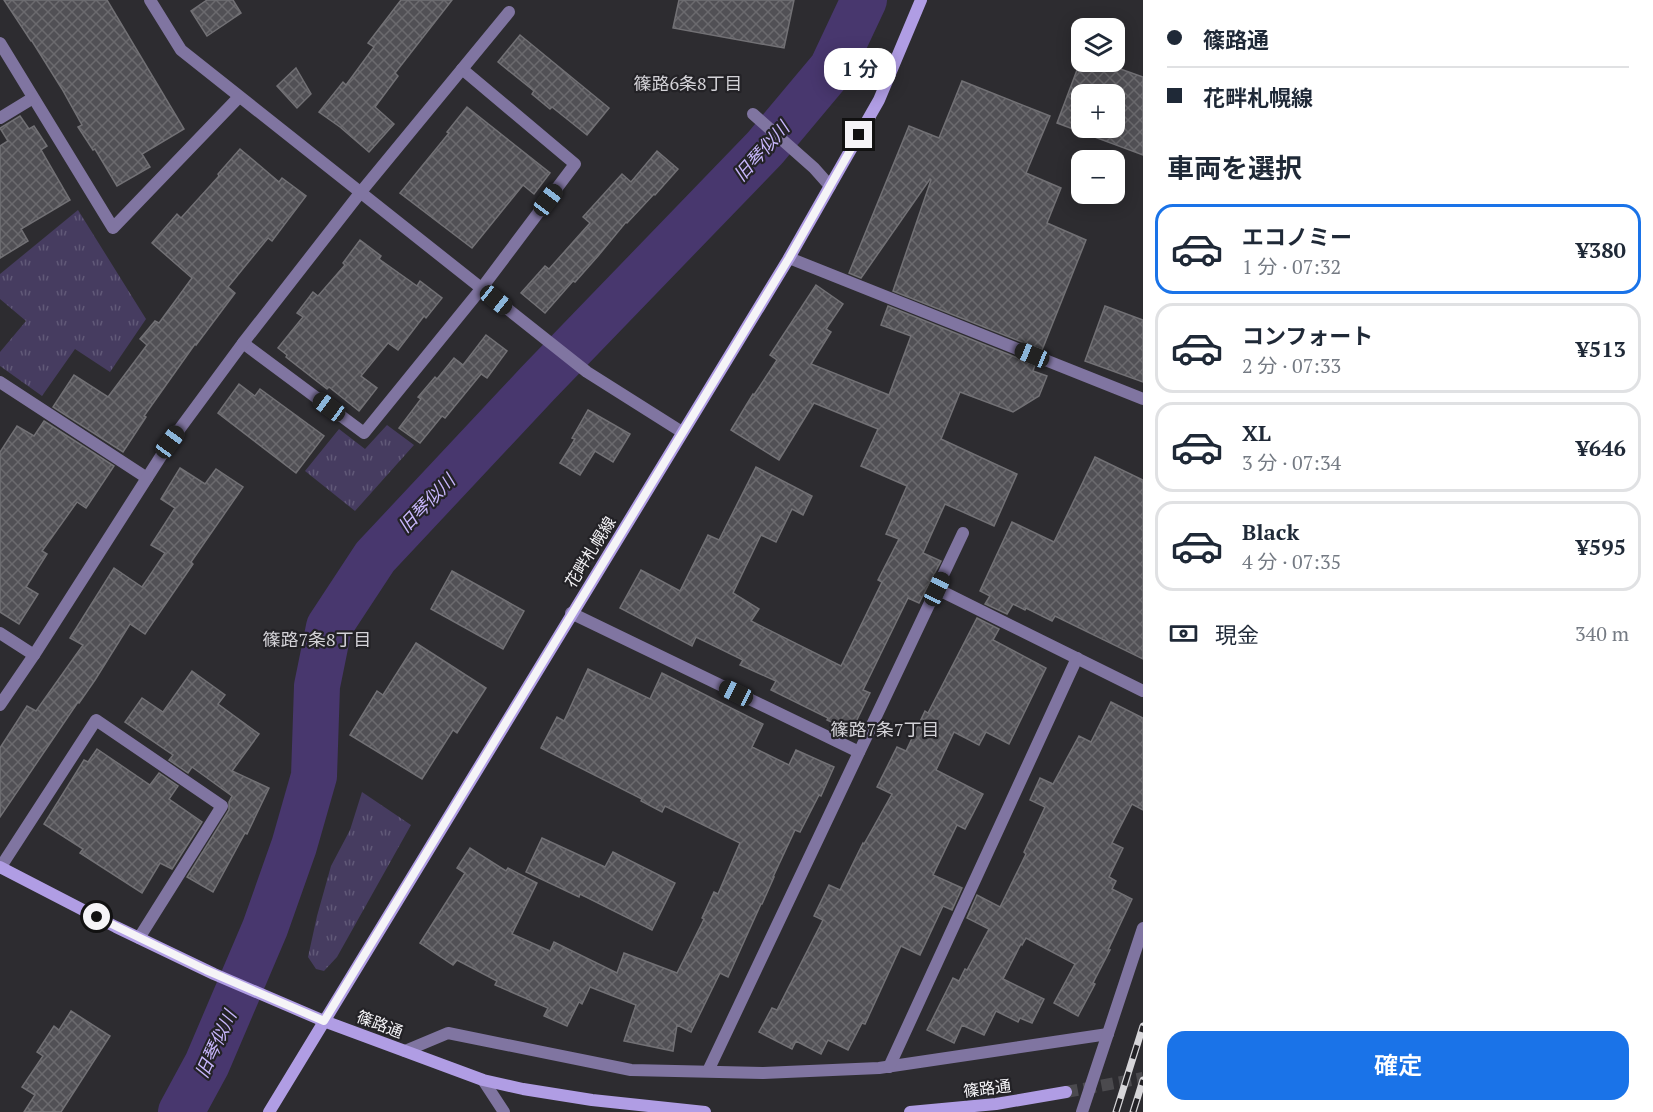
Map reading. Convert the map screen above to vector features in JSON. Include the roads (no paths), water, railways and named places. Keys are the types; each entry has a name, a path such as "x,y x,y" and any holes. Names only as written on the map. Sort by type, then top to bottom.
{"main road":[{"name":"花畔札幌線","path":"269,1112 789,258 879,100 921,0"},
{"name":"篠路通","path":"0,867 214,974 324,1021 483,1080 592,1100 705,1112"},
{"name":"篠路通","path":"910,1112 996,1104 1066,1092"}],"street":[{"path":"150,0 180,50 587,372 682,432"},
{"path":"0,705 170,442 243,343 360,193 509,12"},
{"path":"0,43 113,228 239,97"},
{"path":"243,343 364,433 481,289 575,164 462,69"},
{"path":"0,118 33,98"},
{"path":"753,114 814,168 830,186"},
{"path":"789,258 1143,399"},
{"path":"0,382 147,478"},
{"path":"708,1071 963,533"},
{"path":"937,589 1143,691"},
{"path":"572,613 859,752"},
{"path":"0,633 34,655"},
{"path":"889,1067 1077,658"},
{"path":"0,867 96,720 222,806 140,938"},
{"path":"1082,1112 1143,928"},
{"path":"405,1051 448,1033 631,1070 763,1073 889,1067 1108,1034"},
{"path":"483,1080 504,1112"}],"waterway":[{"name":"旧琴似川","path":"181,1112 207,1064 265,928 294,846 314,776 317,686 329,627 375,557 538,383 765,148 832,68 864,0"}],"tunnel":[{"path":"1066,1092 1143,1078"}],"railway":[{"path":"1116,1112 1143,1026"},
{"path":"1133,1112 1143,1080"}],"district":[{"name":"篠路6条8丁目","path":"688,83"},
{"name":"篠路7条8丁目","path":"317,639"},
{"name":"篠路7条7丁目","path":"885,729"}]}
